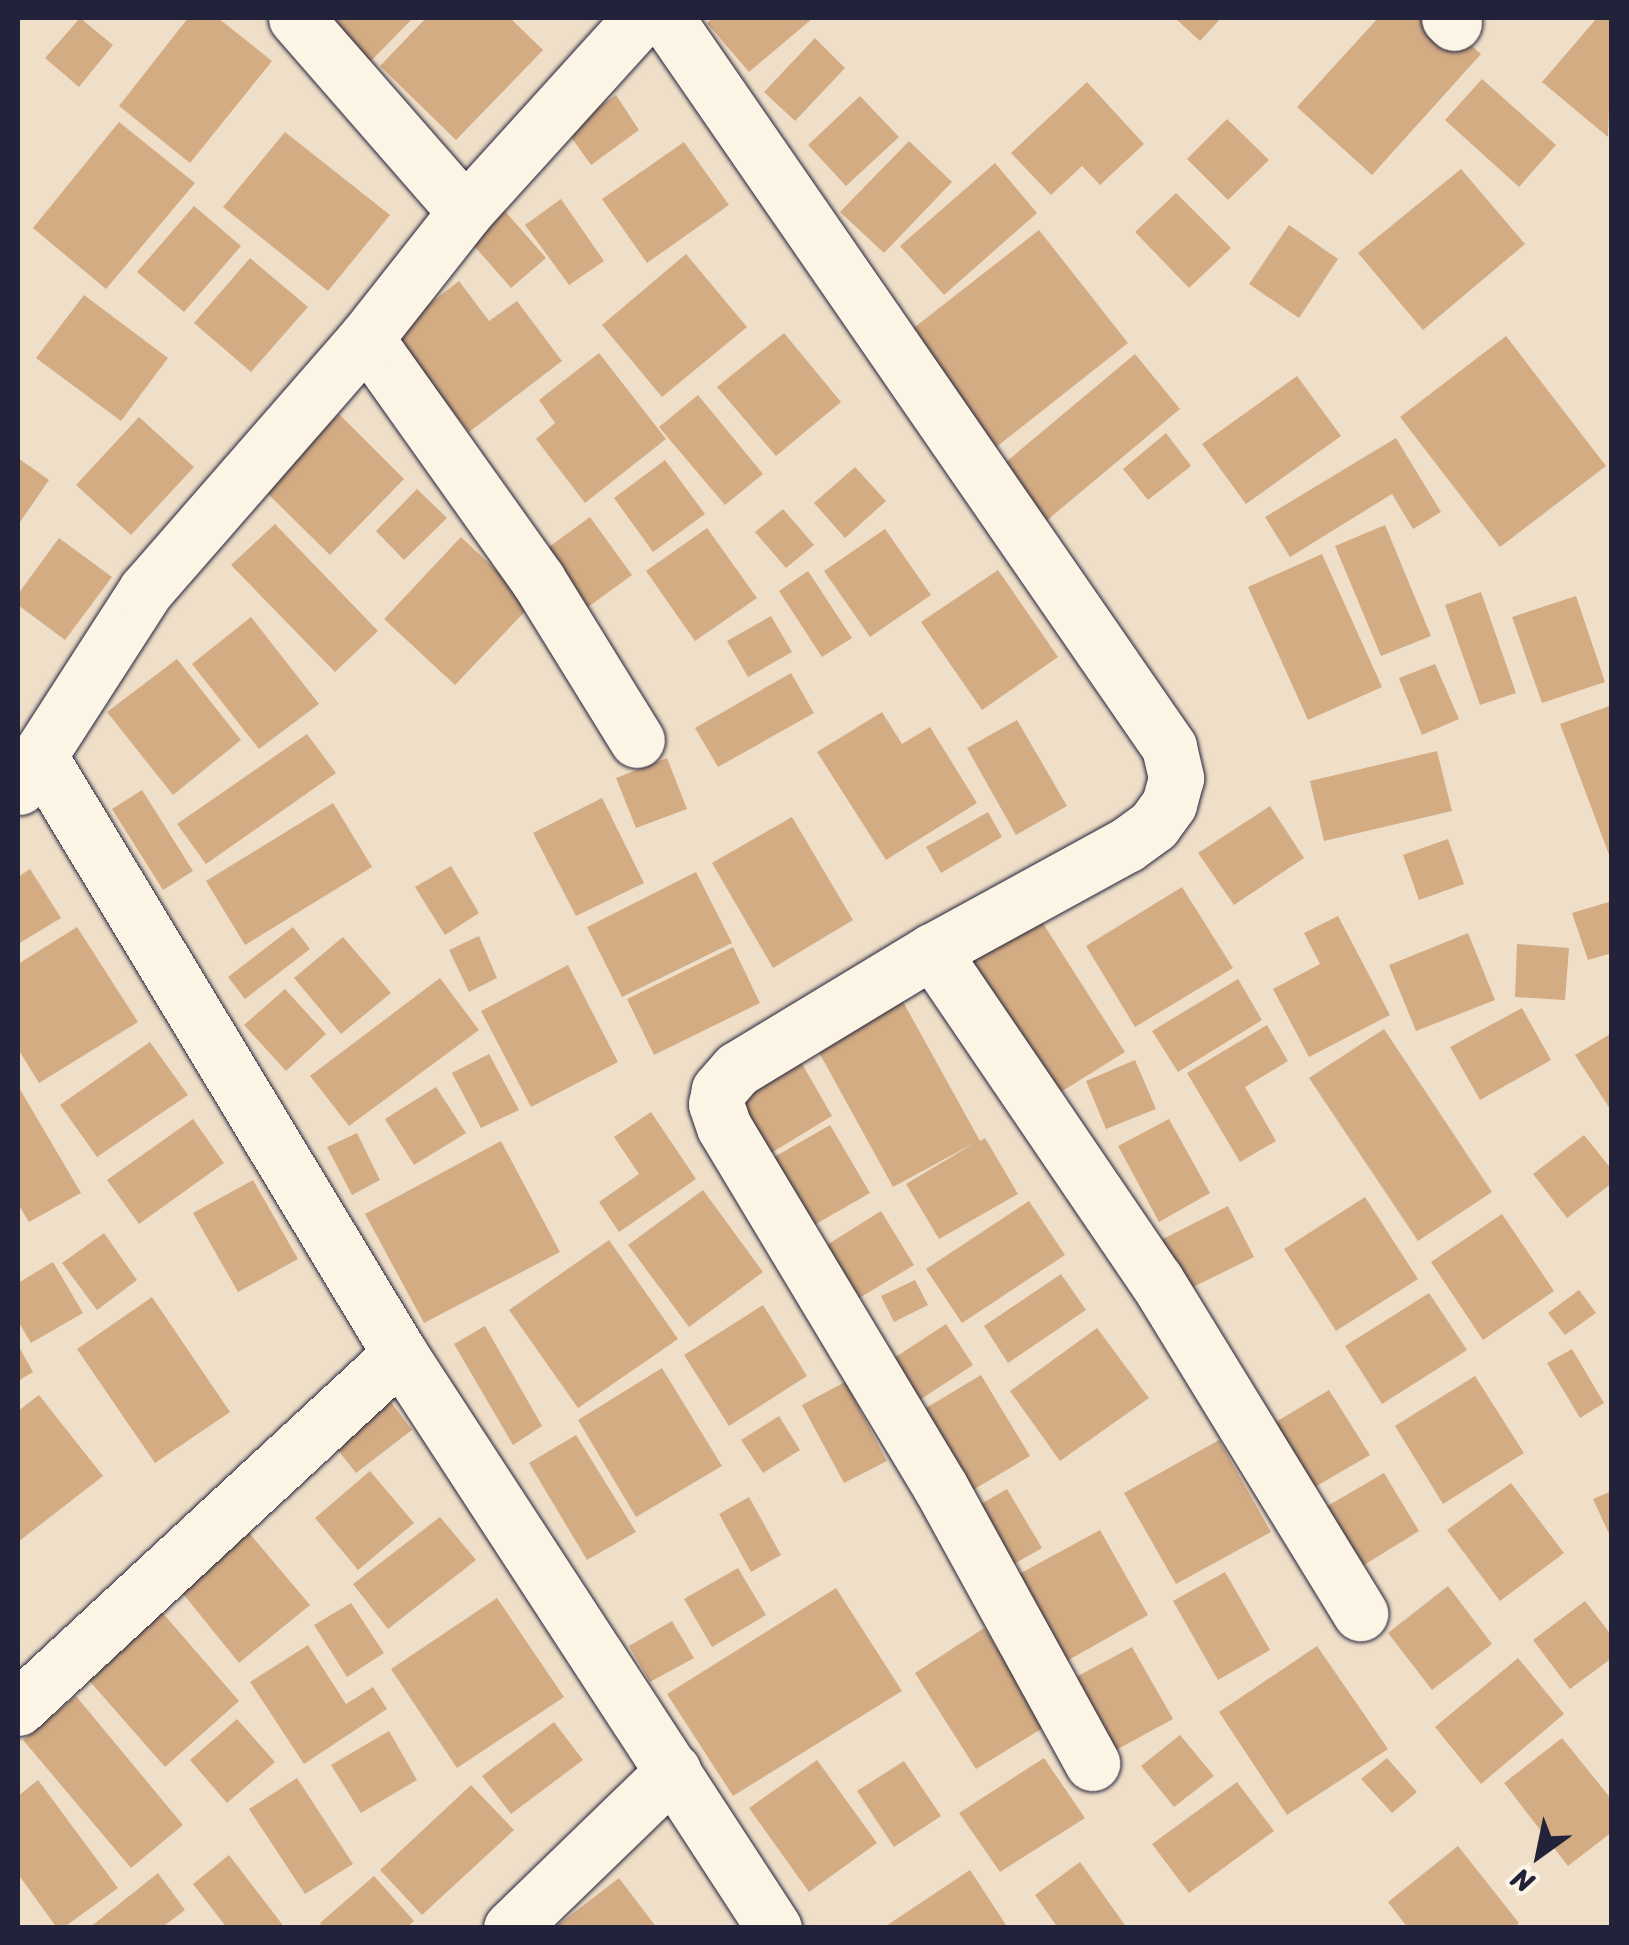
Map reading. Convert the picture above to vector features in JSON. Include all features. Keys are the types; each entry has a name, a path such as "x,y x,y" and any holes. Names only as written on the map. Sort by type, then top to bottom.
{"street":[{"path":"296,18 465,212"},
{"path":"642,18 465,212 366,338 146,590 28,773 774,1928"},
{"path":"666,18 1169,747 1176,778 1169,804 1154,824 1126,845 932,951 738,1069 719,1090 716,1104 724,1127 941,1488 1092,1763"},
{"path":"366,338 538,580 638,740"},
{"path":"932,951 1156,1280 1360,1613"},
{"path":"18,1708 400,1354"},
{"path":"511,1928 673,1771"}],"building":[{"path":"80,18 113,45 79,87 45,58"},
{"path":"188,18 218,18 272,61 190,163 119,106"},
{"path":"322,18 413,18 370,62"},
{"path":"426,18 510,18 543,50 456,140 380,66"},
{"path":"713,18 813,18 749,72 707,23"},
{"path":"1175,18 1221,18 1200,41"},
{"path":"1378,18 1440,18 1481,54 1372,175 1297,107"},
{"path":"1597,18 1612,18 1608,137 1542,82"},
{"path":"815,38 845,68 795,121 764,92"},
{"path":"1482,79 1556,145 1519,187 1445,120"},
{"path":"1087,82 1144,144 1100,185 1082,166 1051,195 1011,153"},
{"path":"616,95 639,130 591,165 566,130"},
{"path":"860,96 899,137 846,186 808,145"},
{"path":"1227,119 1269,160 1228,200 1187,159"},
{"path":"119,122 195,183 106,289 33,228"},
{"path":"285,132 390,215 328,291 223,207"},
{"path":"909,141 952,182 884,253 840,212"},
{"path":"684,142 729,205 647,263 602,199"},
{"path":"995,163 1037,213 944,295 900,246"},
{"path":"1461,169 1525,244 1423,330 1358,253"},
{"path":"1176,193 1231,248 1189,288 1135,232"},
{"path":"561,199 604,261 569,285 525,225"},
{"path":"497,202 546,258 511,288 463,233"},
{"path":"194,206 241,246 184,312 137,272"},
{"path":"1289,225 1338,259 1299,318 1249,284"},
{"path":"1039,230 1128,343 995,448 906,334"},
{"path":"686,254 747,327 662,397 602,325"},
{"path":"250,258 308,307 251,372 194,323"},
{"path":"459,281 489,321 517,301 562,361 469,432 392,333"},
{"path":"84,295 168,358 121,421 36,358"},
{"path":"784,333 841,402 776,456 717,387"},
{"path":"1506,336 1606,466 1500,547 1400,417"},
{"path":"599,353 666,439 585,503 536,439 555,423 539,400"},
{"path":"1135,354 1180,409 1045,522 1000,467"},
{"path":"1297,376 1341,436 1246,504 1202,444"},
{"path":"698,395 763,474 725,505 659,427"},
{"path":"339,414 404,479 330,555 264,490"},
{"path":"139,417 194,467 131,535 76,485"},
{"path":"1166,433 1191,466 1148,500 1123,469"},
{"path":"1396,438 1441,512 1413,529 1392,494 1290,557 1265,517"},
{"path":"18,458 49,480 18,525"},
{"path":"665,460 705,514 653,552 614,498"},
{"path":"855,467 886,501 845,538 814,503"},
{"path":"417,489 447,518 404,560 376,531"},
{"path":"783,509 814,545 786,568 755,532"},
{"path":"590,517 632,575 584,610 542,552"},
{"path":"275,524 378,631 335,672 231,565"},
{"path":"1385,525 1431,636 1381,656 1335,546"},
{"path":"707,528 757,598 695,641 646,571"},
{"path":"885,529 931,595 870,637 824,571"},
{"path":"461,537 532,604 455,685 384,619"},
{"path":"59,538 112,577 65,640 18,605 18,594"},
{"path":"1322,554 1382,687 1308,720 1248,587"},
{"path":"998,570 1058,657 982,710 921,622"},
{"path":"808,571 852,638 822,657 779,591"},
{"path":"1481,592 1516,693 1480,705 1445,605"},
{"path":"1576,596 1605,682 1542,703 1512,617"},
{"path":"771,616 792,652 748,677 727,641"},
{"path":"251,617 319,704 259,749 192,664"},
{"path":"177,659 241,740 173,795 107,712"},
{"path":"1435,664 1459,719 1422,735 1399,678"},
{"path":"791,673 814,713 718,767 695,728"},
{"path":"1612,705 1612,860 1611,860 1560,724"},
{"path":"882,712 902,744 930,727 977,803 886,860 817,752"},
{"path":"1017,720 1067,806 1016,835 967,748"},
{"path":"307,734 336,773 206,864 177,824"},
{"path":"1437,751 1452,811 1324,841 1310,781"},
{"path":"667,758 687,809 636,828 616,778"},
{"path":"142,790 193,871 163,890 112,809"},
{"path":"602,798 644,883 576,916 533,833"},
{"path":"333,803 372,867 245,945 206,881"},
{"path":"1270,806 1304,858 1234,905 1198,853"},
{"path":"988,812 1002,837 941,873 926,847"},
{"path":"792,817 853,920 773,968 712,863"},
{"path":"1448,839 1464,884 1419,900 1403,855"},
{"path":"451,866 479,913 445,935 415,887"},
{"path":"30,869 61,918 18,944 18,877"},
{"path":"696,872 732,943 622,997 587,927"},
{"path":"1182,887 1233,968 1135,1027 1086,946"},
{"path":"1612,901 1612,953 1588,960 1572,913"},
{"path":"1037,914 1125,1052 1056,1095 968,957"},
{"path":"1338,916 1390,1015 1309,1057 1273,989 1320,964 1304,933"},
{"path":"77,927 138,1022 39,1083 18,1049 18,964"},
{"path":"293,927 310,949 245,999 228,977"},
{"path":"1468,933 1495,1000 1416,1031 1389,965"},
{"path":"479,936 497,978 469,992 449,950"},
{"path":"343,937 391,993 341,1034 294,978"},
{"path":"1517,944 1569,948 1565,1000 1515,997"},
{"path":"733,947 760,1003 654,1055 627,999"},
{"path":"568,965 618,1062 531,1107 481,1011"},
{"path":"440,978 479,1030 349,1126 310,1076"},
{"path":"1238,979 1262,1020 1178,1072 1152,1031"},
{"path":"285,989 326,1034 286,1071 244,1025"},
{"path":"896,989 980,1141 985,1138 1018,1194 939,1239 906,1184 976,1142 893,1187 810,1036"},
{"path":"1522,1008 1551,1060 1480,1100 1450,1047"},
{"path":"1267,1025 1288,1061 1245,1087 1276,1141 1240,1162 1187,1073"},
{"path":"1384,1029 1492,1192 1418,1241 1309,1078"},
{"path":"1612,1033 1612,1112 1575,1055"},
{"path":"150,1042 188,1095 97,1157 60,1105"},
{"path":"793,1048 832,1116 771,1153 731,1084"},
{"path":"489,1054 519,1110 481,1128 452,1073"},
{"path":"1135,1060 1156,1109 1106,1129 1086,1081"},
{"path":"18,1086 81,1193 29,1222 18,1204"},
{"path":"436,1087 466,1133 414,1165 385,1119"},
{"path":"651,1112 696,1179 619,1232 599,1202 639,1174 614,1137"},
{"path":"193,1119 224,1163 139,1224 107,1180"},
{"path":"1169,1119 1210,1193 1159,1222 1118,1146"},
{"path":"830,1125 870,1193 802,1232 762,1164"},
{"path":"357,1133 380,1180 352,1195 327,1147"},
{"path":"1584,1135 1612,1170 1612,1183 1567,1218 1533,1174"},
{"path":"501,1141 560,1252 424,1323 365,1214"},
{"path":"253,1180 298,1259 238,1292 193,1213"},
{"path":"703,1190 763,1272 689,1327 628,1245"},
{"path":"1365,1197 1418,1279 1336,1331 1284,1249"},
{"path":"1029,1201 1065,1255 962,1323 926,1269"},
{"path":"1228,1206 1254,1257 1185,1291 1159,1241"},
{"path":"881,1211 914,1265 856,1300 822,1248"},
{"path":"1502,1214 1554,1291 1483,1340 1431,1262"},
{"path":"104,1233 137,1280 97,1310 62,1263"},
{"path":"609,1240 678,1339 578,1408 509,1310"},
{"path":"53,1262 83,1313 31,1343 18,1321 18,1283"},
{"path":"1061,1274 1086,1310 1008,1363 984,1326"},
{"path":"915,1280 928,1305 894,1322 881,1296"},
{"path":"1579,1290 1596,1313 1565,1335 1548,1313"},
{"path":"1429,1293 1467,1350 1382,1404 1345,1346"},
{"path":"152,1297 230,1412 155,1463 77,1349"},
{"path":"763,1305 807,1376 729,1426 684,1355"},
{"path":"946,1324 973,1365 918,1401 891,1360"},
{"path":"485,1326 542,1426 513,1445 454,1344"},
{"path":"1097,1328 1149,1398 1060,1461 1010,1391"},
{"path":"18,1345 33,1372 18,1381"},
{"path":"1572,1349 1604,1403 1580,1418 1547,1363"},
{"path":"662,1368 722,1466 636,1517 578,1420"},
{"path":"981,1375 1030,1456 966,1494 916,1414"},
{"path":"1475,1376 1524,1453 1443,1504 1395,1426"},
{"path":"845,1382 887,1461 844,1483 802,1405"},
{"path":"1329,1390 1370,1455 1301,1495 1261,1431"},
{"path":"39,1395 103,1476 18,1542 18,1411"},
{"path":"390,1401 412,1430 356,1473 333,1444"},
{"path":"779,1416 800,1450 763,1473 741,1440"},
{"path":"576,1435 636,1532 587,1560 529,1463"},
{"path":"1219,1440 1271,1532 1176,1584 1124,1493"},
{"path":"370,1471 414,1523 358,1570 315,1518"},
{"path":"1384,1473 1419,1531 1348,1575 1312,1515"},
{"path":"1511,1483 1564,1553 1500,1601 1447,1530"},
{"path":"1007,1489 1042,1548 999,1573 965,1513"},
{"path":"1612,1491 1612,1540 1593,1499"},
{"path":"749,1497 781,1555 751,1572 719,1514"},
{"path":"440,1517 476,1560 388,1629 353,1584"},
{"path":"245,1528 310,1605 239,1663 176,1585"},
{"path":"1100,1530 1148,1615 1051,1670 1001,1584"},
{"path":"738,1568 766,1615 712,1647 684,1599"},
{"path":"1225,1572 1270,1650 1218,1680 1173,1601"},
{"path":"1448,1586 1492,1644 1432,1690 1388,1633"},
{"path":"836,1588 902,1691 733,1796 667,1694"},
{"path":"497,1598 564,1697 457,1768 391,1669"},
{"path":"1585,1601 1612,1636 1612,1658 1570,1689 1533,1640"},
{"path":"154,1603 239,1701 165,1767 79,1669"},
{"path":"351,1603 384,1653 347,1677 314,1625"},
{"path":"672,1621 694,1658 650,1682 629,1646"},
{"path":"984,1628 1046,1726 976,1769 915,1673"},
{"path":"308,1645 346,1704 373,1687 387,1709 304,1764 250,1682"},
{"path":"1317,1646 1388,1749 1287,1815 1219,1712"},
{"path":"1132,1647 1173,1719 1105,1756 1063,1684"},
{"path":"1518,1658 1564,1714 1481,1784 1435,1727"},
{"path":"76,1696 183,1825 131,1868 23,1740"},
{"path":"237,1719 275,1762 227,1803 190,1760"},
{"path":"554,1722 583,1760 511,1814 482,1776"},
{"path":"389,1731 417,1780 361,1813 331,1765"},
{"path":"1180,1735 1214,1776 1174,1807 1141,1766"},
{"path":"1562,1738 1612,1800 1612,1832 1568,1866 1504,1783"},
{"path":"1044,1758 1085,1818 1000,1872 959,1813"},
{"path":"1387,1758 1417,1792 1392,1813 1361,1779"},
{"path":"817,1760 877,1843 809,1892 749,1808"},
{"path":"904,1761 941,1816 894,1847 857,1791"},
{"path":"297,1778 353,1864 305,1894 249,1809"},
{"path":"38,1780 118,1888 63,1928 57,1928 18,1874 18,1796"},
{"path":"1237,1782 1274,1831 1189,1893 1152,1844"},
{"path":"471,1785 514,1830 422,1915 380,1870"},
{"path":"1458,1846 1519,1923 1514,1928 1408,1928 1388,1902"},
{"path":"229,1855 285,1928 227,1928 193,1884"},
{"path":"1080,1862 1127,1928 1058,1928 1035,1895"},
{"path":"970,1870 1008,1928 883,1928"},
{"path":"158,1873 185,1910 161,1928 89,1928"},
{"path":"374,1876 414,1921 406,1928 323,1928 320,1923"},
{"path":"619,1878 657,1928 554,1928"}]}
